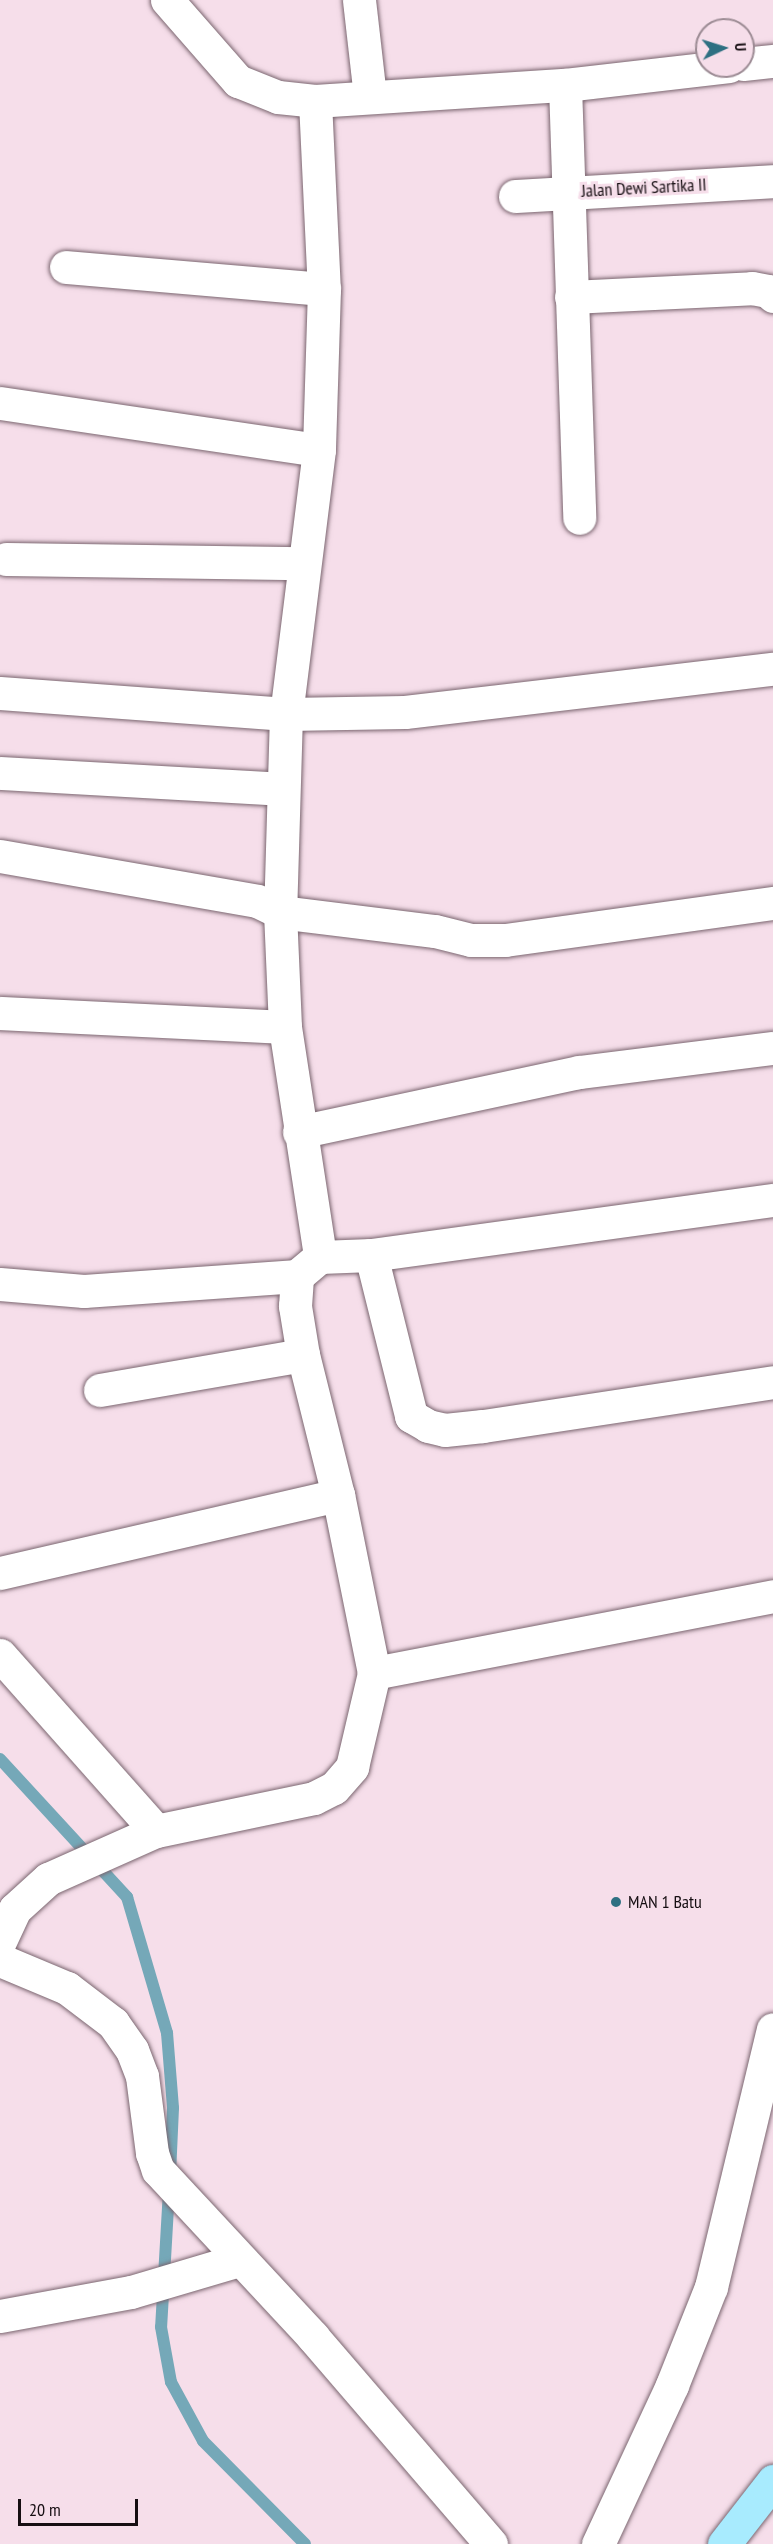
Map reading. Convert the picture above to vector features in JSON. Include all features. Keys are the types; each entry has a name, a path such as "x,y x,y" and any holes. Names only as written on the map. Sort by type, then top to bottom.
{"main road":[{"path":"724,2544 773,2481"}],"street":[{"path":"167,0 238,81 278,98 315,101 565,85 695,70"},
{"path":"359,0 370,96"},
{"path":"755,63 773,61"},
{"path":"565,85 579,518"},
{"path":"0,1941 15,1909 48,1879 156,1831 314,1798 334,1788 352,1767 374,1673 339,1495 303,1355 295,1306 308,1266 299,1132 285,1027 280,912 286,714 303,563 319,450 324,289 315,101"},
{"name":"Jalan Dewi Sartika II","path":"515,196 773,181"},
{"path":"66,267 324,289"},
{"path":"571,297 752,288 768,291 773,296"},
{"path":"0,403 319,450"},
{"path":"6,559 303,563"},
{"path":"0,693 286,714 432,710 773,669"},
{"path":"0,773 282,789"},
{"path":"0,856 257,901 280,912 435,931 471,940 505,940 773,903"},
{"path":"0,1013 285,1027"},
{"path":"299,1132 579,1072 773,1048"},
{"path":"0,1284 84,1291 308,1266 371,1255 773,1200"},
{"path":"371,1255 411,1416 428,1426 445,1430 483,1426 773,1382"},
{"path":"100,1390 303,1355"},
{"path":"0,1573 339,1495"},
{"path":"374,1673 773,1596"},
{"path":"0,1655 156,1831"},
{"path":"0,1960 67,1988 113,2023 132,2050 142,2076 152,2153 158,2170 239,2260 313,2337 490,2544"},
{"path":"598,2544 672,2385 711,2287 773,2029"},
{"path":"0,2316 143,2288 239,2260"}],"waterway":[{"path":"0,1759 127,1897 167,2033 173,2108 170,2173"},
{"path":"169,2190 161,2327 171,2382 203,2441 305,2544"}],"place":[{"name":"MAN 1 Batu","path":"616,1902"}]}
